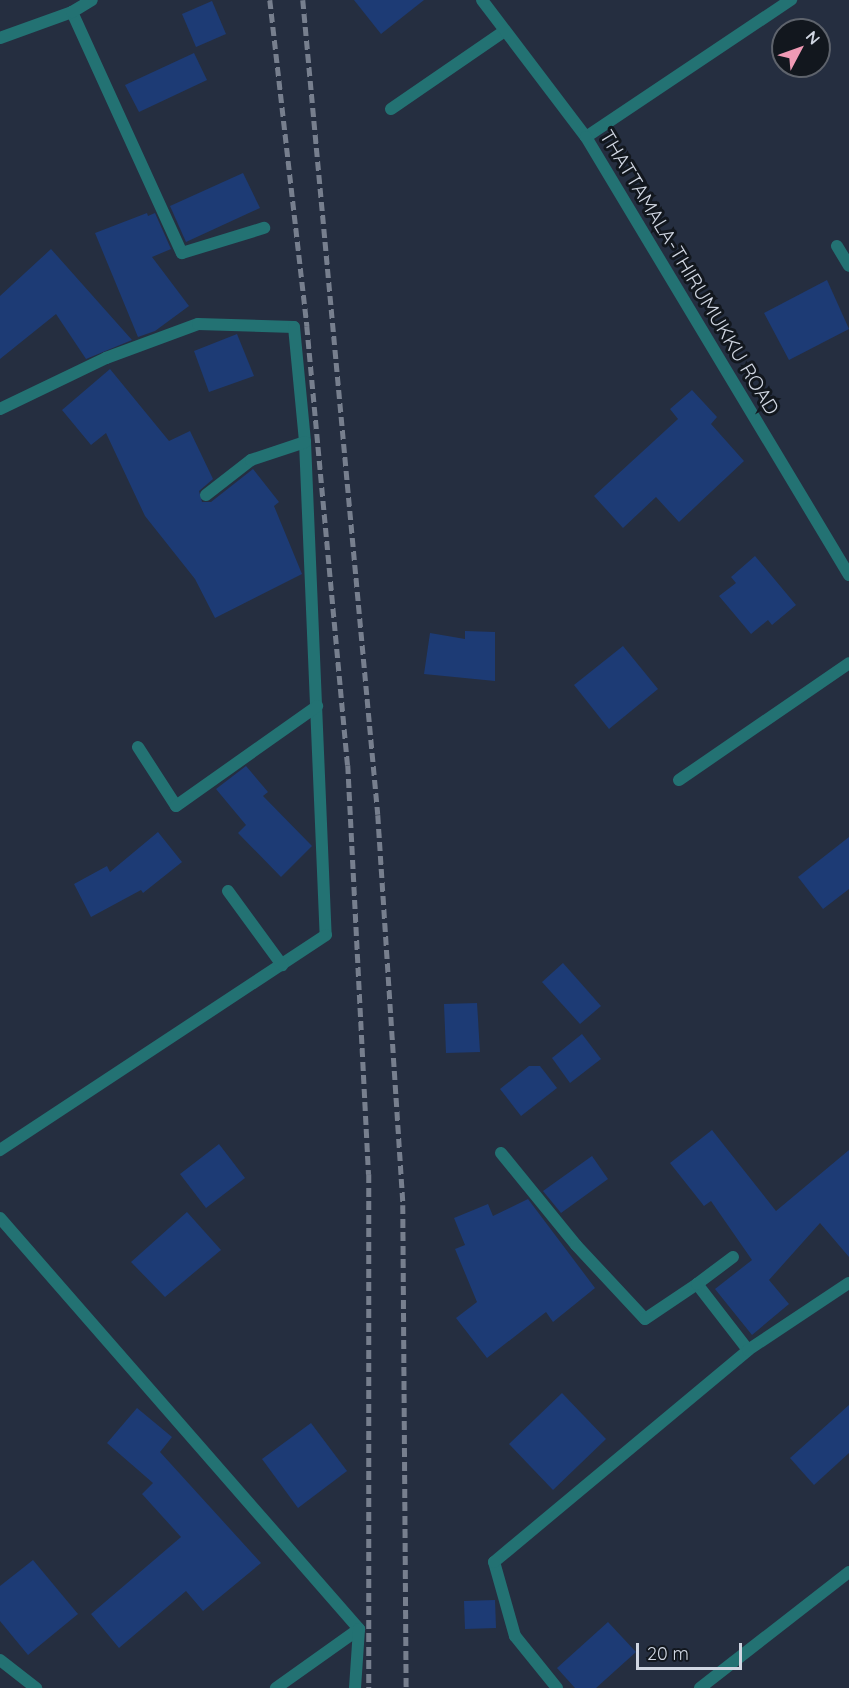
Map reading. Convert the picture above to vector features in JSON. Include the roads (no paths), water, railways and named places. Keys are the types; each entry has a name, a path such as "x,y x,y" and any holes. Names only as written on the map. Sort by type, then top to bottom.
{"street":[{"path":"0,38 72,12 92,0"},
{"name":"THATTAMALA-THIRUMUKKU ROAD","path":"482,0 503,32 586,137 849,575"},
{"path":"586,137 791,0"},
{"path":"72,12 182,253 264,228"},
{"path":"391,109 503,32"},
{"path":"837,246 849,266"},
{"path":"0,409 106,358 198,324 294,327 305,442 326,935 0,1150"},
{"path":"206,495 250,460 305,442"},
{"path":"679,780 849,663"},
{"path":"138,747 176,806 317,706"},
{"path":"228,891 282,965"},
{"path":"501,1153 576,1245 645,1319 733,1257"},
{"path":"0,1218 359,1629 355,1688"},
{"path":"557,1688 514,1636 494,1562 748,1350 849,1283"},
{"path":"697,1284 748,1350"},
{"path":"700,1688 849,1572"},
{"path":"276,1688 359,1629"},
{"path":"0,1660 36,1688"}],"railway":[{"path":"270,0 307,326 348,765 369,1174 369,1688"},
{"path":"303,0 378,815 403,1205 406,1688"}]}
